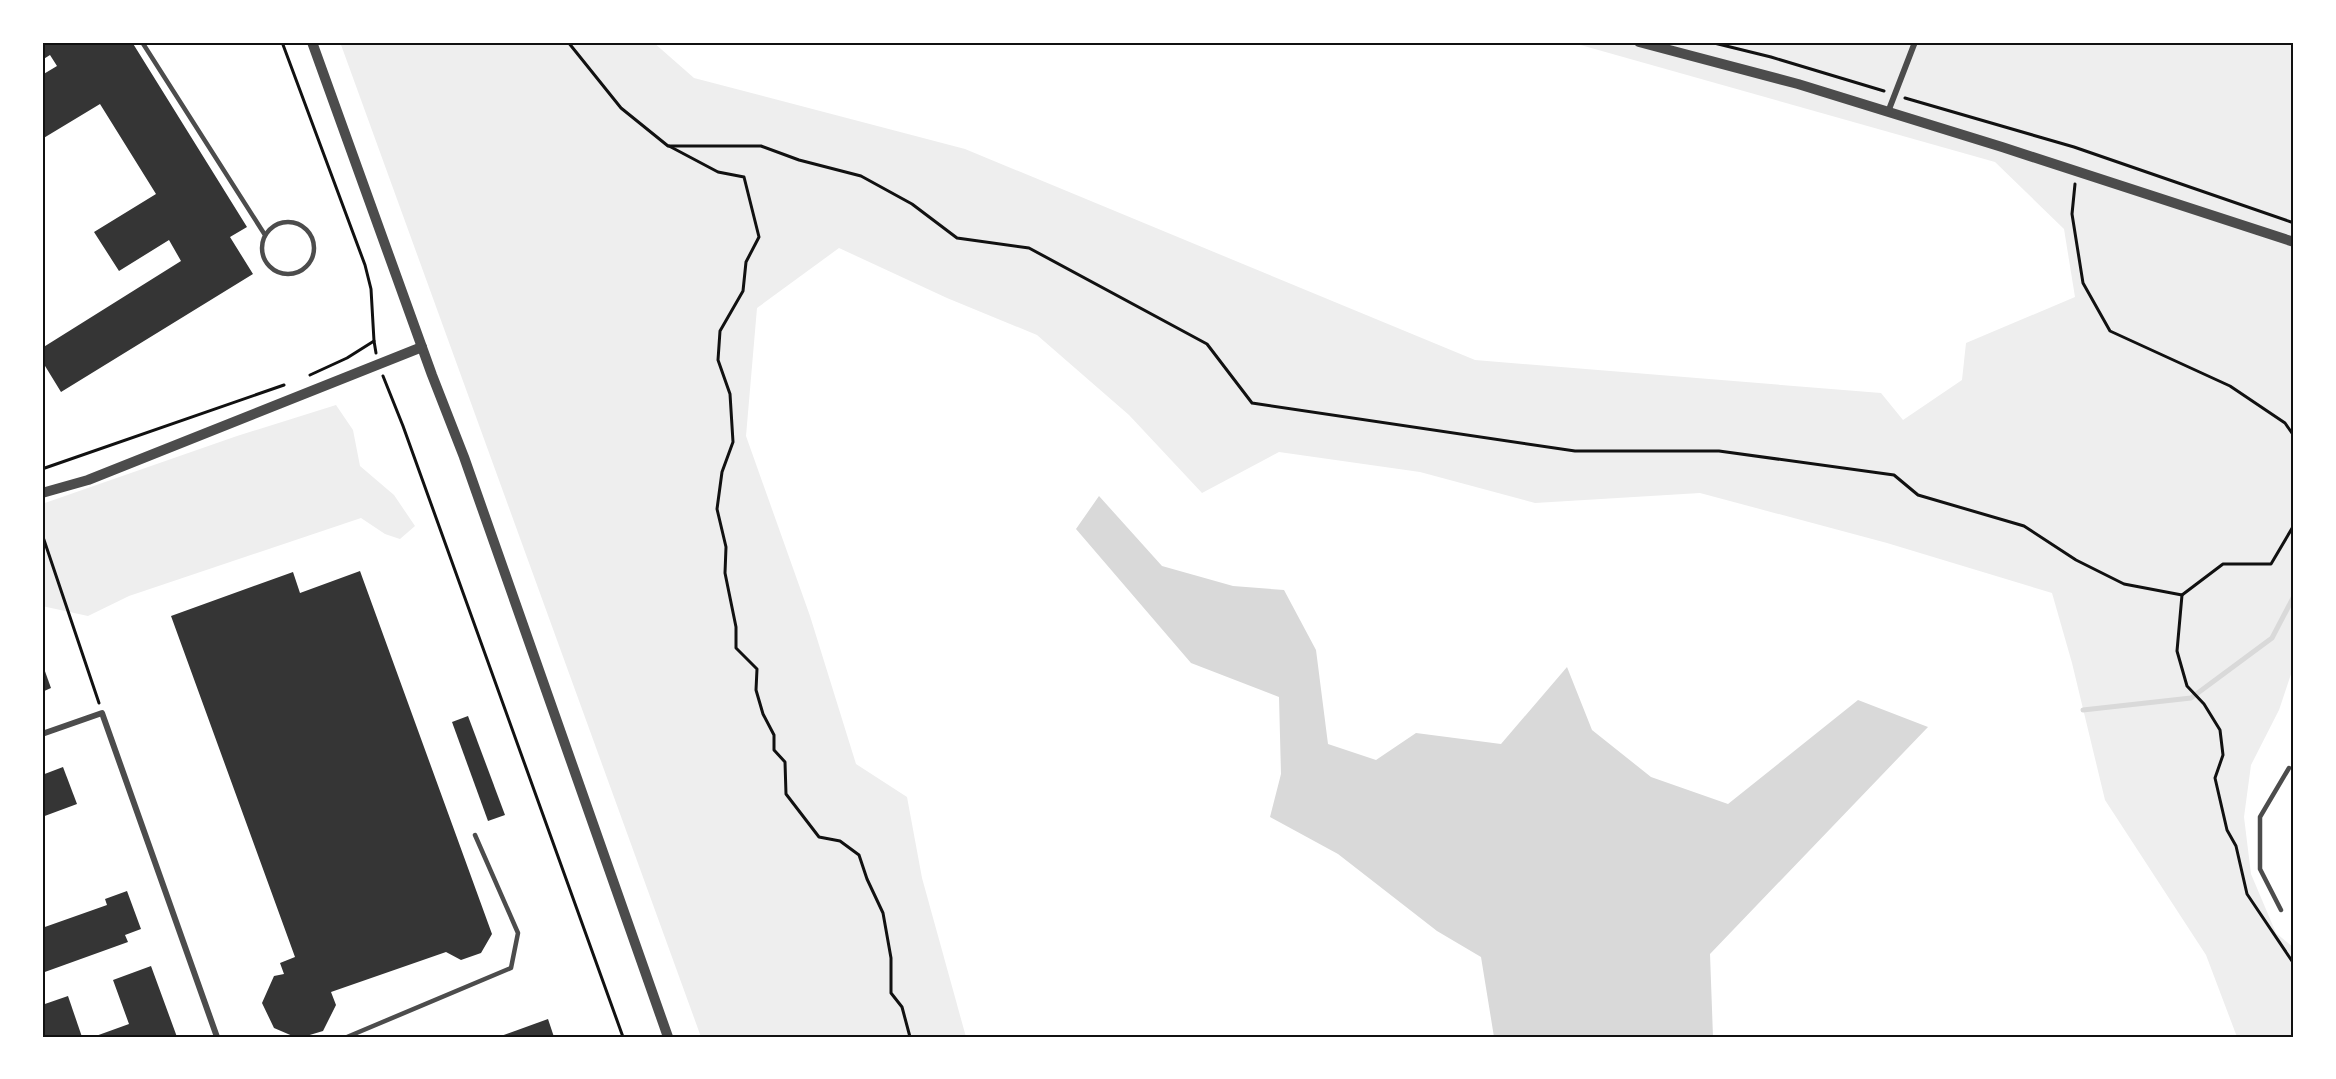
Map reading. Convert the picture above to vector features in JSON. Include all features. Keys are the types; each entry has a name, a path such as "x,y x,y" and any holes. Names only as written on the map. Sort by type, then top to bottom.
{"street":[{"path":"312,42 464,457 668,1037"},
{"path":"1640,42 1798,84 2294,242"},
{"path":"1888,112 1915,42"},
{"path":"42,493 88,480 422,347"},
{"path":"42,734 102,713 217,1037"}],"lane":[{"path":"142,42 265,235 262,251 264,259 276,271 292,274 307,266 312,258 313,240 303,226 295,222 277,224 265,235"},
{"path":"2281,910 2260,869 2260,817 2289,768"},
{"path":"347,1037 512,968 518,933 475,835"}],"path":[{"path":"282,42 365,265 372,289 374,341 378,366 404,426 623,1037"},
{"path":"568,42 621,108 669,146 718,172 744,177 759,237 746,262 743,291 720,332 718,360 730,394 734,442 722,471 717,509 726,547 725,573 736,627 736,648 757,669 756,690 763,714 774,735 774,750 785,762 786,794 819,837 840,841 860,855 867,879 883,913 891,958 891,993 902,1007 910,1037"},
{"path":"669,146 761,146 799,160 861,177 912,204 957,238 1029,248 1207,344 1252,403 1575,451 1719,451 1894,475 1918,495 2024,526 2076,560 2124,584 2182,595"},
{"path":"2294,223 2086,151 2074,188 2072,214 2083,283 2110,331 2230,386 2285,423 2294,436"},
{"path":"307,376 347,358 374,341"},
{"path":"42,469 286,384"},
{"path":"2294,525 2271,564 2223,564 2182,595 2177,651 2187,686 2204,704 2220,730 2223,755 2216,778 2227,830 2236,846 2247,894 2294,964"},
{"path":"42,534 102,713"}],"shaded area":[{"path":"340,42 653,42 694,78 965,149 1475,360 1881,393 1903,420 1962,380 1966,343 2075,297 2064,229 1995,162 1570,42 2294,42 2294,665 2279,710 2251,765 2244,817 2251,874 2276,933 2294,948 2294,1037 2237,1037 2206,955 2105,800 2072,663 2052,593 1887,543 1700,493 1535,503 1420,472 1279,452 1202,493 1129,415 1037,335 947,298 839,248 757,308 746,436 810,616 856,764 907,797 922,878 966,1037 701,1037"},
{"path":"336,405 353,430 360,466 394,495 415,526 400,539 385,534 361,518 129,596 88,616 42,606 42,504 237,436"},
{"path":"1099,496 1162,566 1233,586 1284,590 1316,650 1328,744 1376,760 1416,733 1501,744 1567,667 1592,730 1651,777 1728,804 1858,700 1928,727 1710,954 1713,1037 1494,1037 1481,957 1437,931 1338,854 1270,817 1281,774 1279,697 1191,663 1076,529"}],"building":[{"path":"42,42 132,42 247,227 230,237 253,274 61,392 42,361 42,348 181,261 169,240 119,271 94,232 156,194 100,104 42,139 42,75 57,66 50,55 42,60"},
{"path":"360,571 492,934 481,953 461,960 446,952 331,992 336,1005 323,1031 295,1037 274,1028 262,1003 274,976 284,974 280,963 295,957 171,616 293,572 300,593"},
{"path":"42,663 51,688 42,692"},
{"path":"468,716 505,815 488,821 452,722"},
{"path":"63,767 77,804 42,817 42,775"},
{"path":"127,891 141,929 125,935 128,942 42,973 42,928 107,905 105,899"},
{"path":"151,966 177,1037 93,1037 129,1024 113,980"},
{"path":"68,996 82,1037 42,1037 42,1005"},
{"path":"548,1019 554,1037 498,1037"}],"waterway":[{"path":"2083,710 2191,698 2272,638 2294,596"}]}
